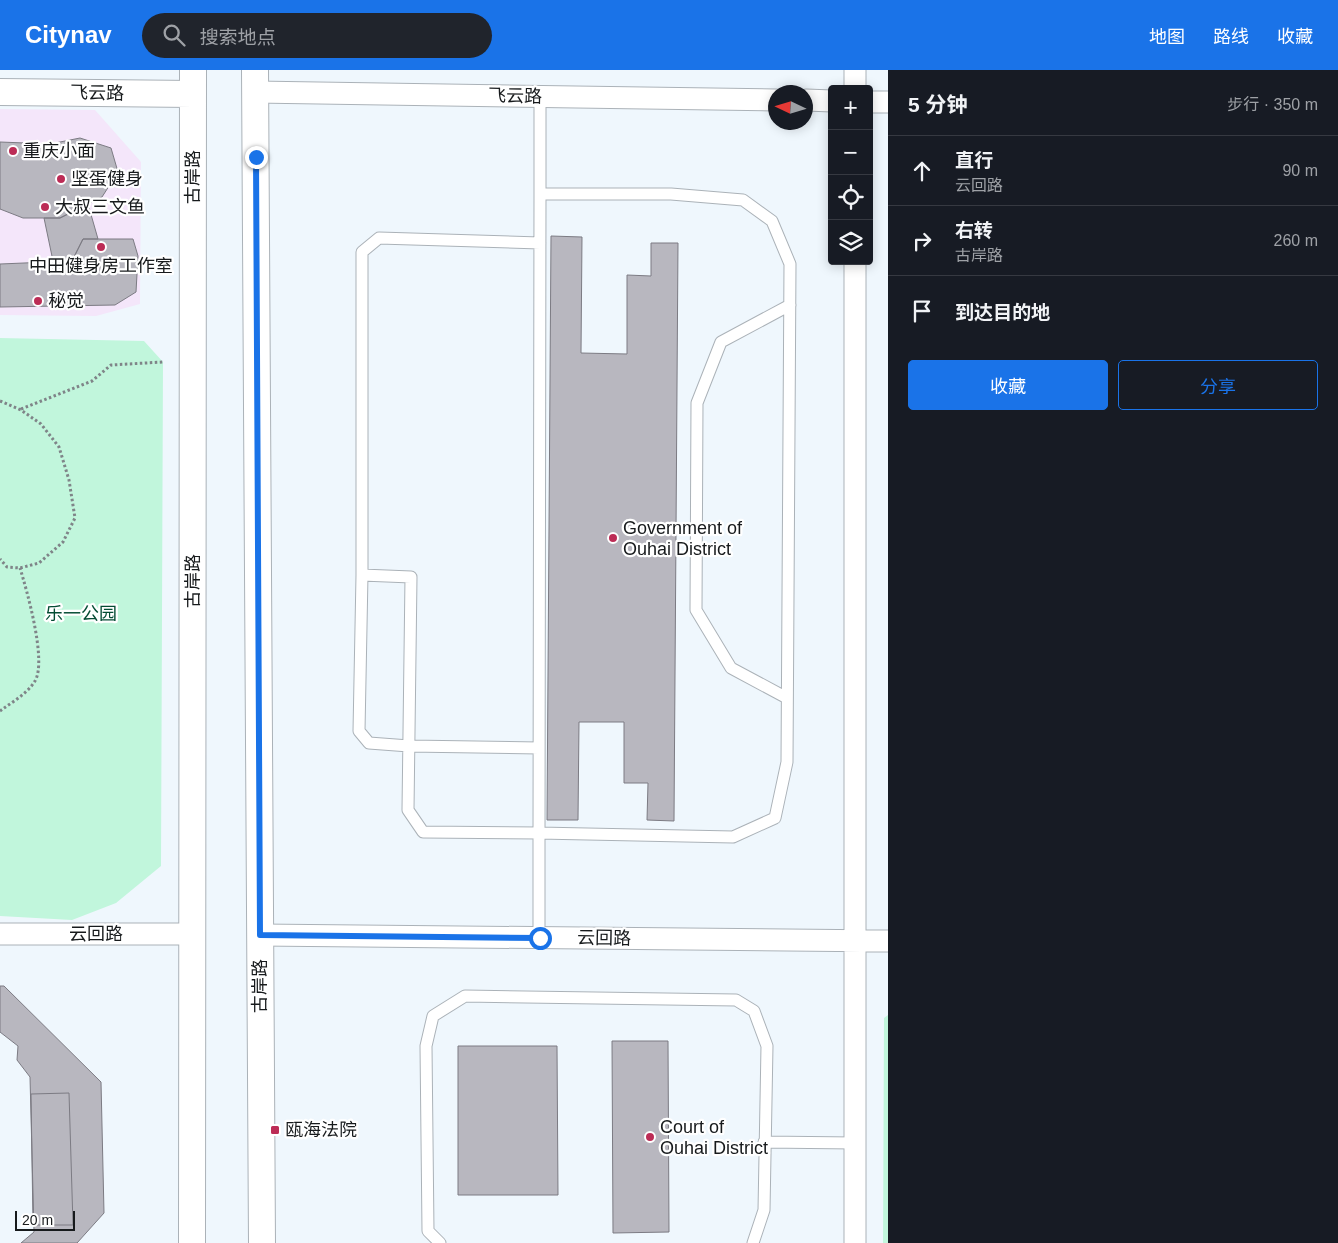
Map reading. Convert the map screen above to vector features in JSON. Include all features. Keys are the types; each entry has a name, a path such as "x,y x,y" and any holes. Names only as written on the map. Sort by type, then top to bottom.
{"street":[{"path":"855,70 855,85"},
{"name":"飞云路","path":"255,81 540,96 768,100"},
{"name":"古岸路","path":"255,81 262,1243"},
{"name":"飞云路","path":"0,92 193,82"},
{"name":"古岸路","path":"192,1243 193,82"},
{"path":"813,100 828,101"},
{"path":"873,102 888,102"},
{"path":"855,265 855,1243"},
{"name":"云回路","path":"0,934 192,934"},
{"name":"云回路","path":"260,935 888,941"}],"lane":[{"path":"540,96 540,938"},
{"path":"362,575 411,576 408,810 424,832 733,837 775,818 787,762 790,264 772,221 743,200 671,194 540,194"},
{"path":"539,748 409,746 369,743 359,731 362,575 362,252 379,238 540,243"},
{"path":"787,698 731,668 696,610 697,403 721,342 790,305"},
{"path":"440,1243 428,1231 426,1046 433,1016 465,996 736,1000 754,1011 767,1046 764,1210 753,1243"},
{"path":"764,1142 855,1143"}],"path":[{"path":"21,410 92,381 111,365 163,362"},
{"path":"0,401 21,410 41,424 59,447 69,480 76,518 62,542 39,563 20,568 7,567 0,559"},
{"path":"0,710 21,696 36,680 37,639 20,568"}],"shaded area":[{"path":"0,109 95,110 141,162 140,304 96,316 0,315"}],"green space":[{"name":"乐一公园","path":"0,338 144,341 163,362 161,866 116,903 72,920 0,916"},
{"path":"888,1015 888,1243 883,1243 884,1018"}],"building":[{"path":"80,138 111,148 118,172 102,197 60,218 23,218 0,209 0,142 50,144"},
{"path":"88,204 98,239 83,239 72,261 53,261 44,218 60,218"},
{"name":"Government of Ouhai District","path":"551,236 582,237 581,353 627,354 627,275 651,276 651,243 678,243 674,821 647,820 648,783 624,783 624,722 579,722 578,820 547,820"},
{"path":"83,239 133,239 138,256 136,292 115,305 0,307 0,264 72,261"},
{"path":"0,986 4,986 101,1082 104,1213 77,1243 21,1243 34,1232 30,1077 17,1060 18,1046 0,1032"},
{"path":"612,1041 668,1041 669,1232 613,1233"},
{"path":"458,1046 557,1046 558,1195 458,1195"},
{"path":"69,1093 73,1225 33,1225 31,1094"}],"place":[{"name":"重庆小面","path":"13,151"},
{"name":"坚蛋健身","path":"61,179"},
{"name":"大叔三文鱼","path":"45,207"},
{"name":"中田健身房工作室","path":"101,247"},
{"name":"秘觉","path":"38,301"},
{"name":"Government of Ouhai District","path":"613,538"},
{"name":"瓯海法院","path":"275,1130"},
{"name":"Court of Ouhai District","path":"650,1137"}],"route":[{"path":"256,157 260,935 540,938"}]}
